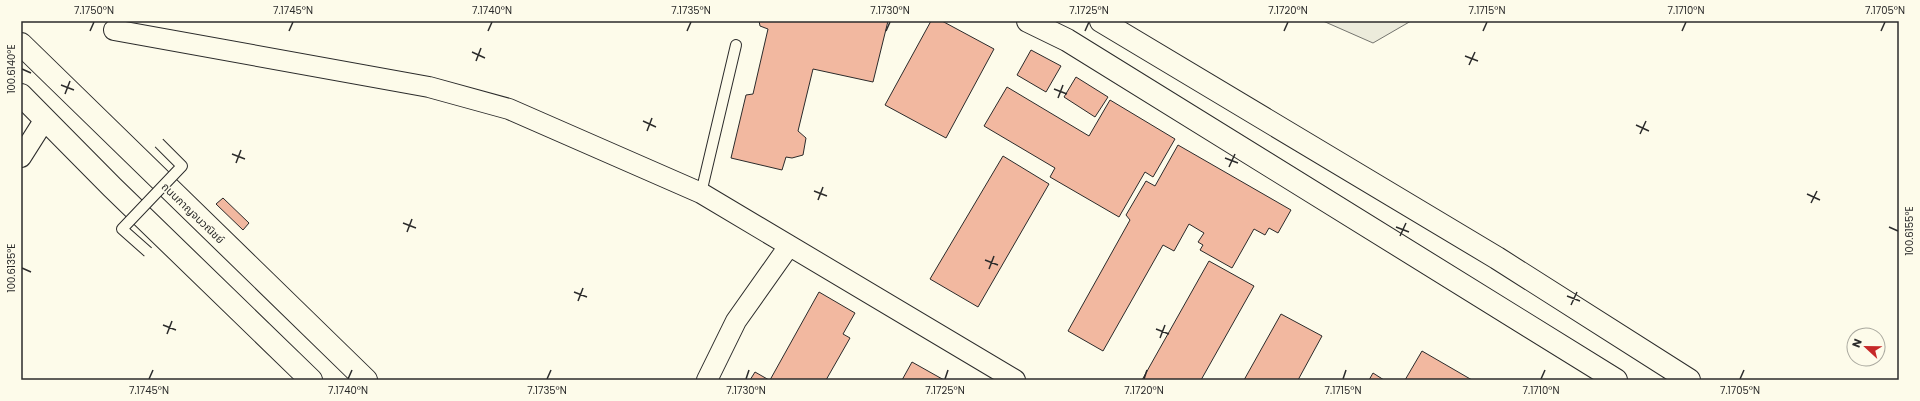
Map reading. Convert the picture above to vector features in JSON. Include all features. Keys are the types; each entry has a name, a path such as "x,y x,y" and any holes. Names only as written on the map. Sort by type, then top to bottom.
{"main road":[{"path":"1028,21 1067,40 1616,380"},
{"path":"1101,21 1497,258 1689,380"},
{"name":"ถนนกาญจนวณิชย์","path":"25,47 366,380"},
{"path":"21,95 302,377"},
{"path":"21,109 40,128 112,187"}],"street":[{"path":"114,30 429,87 509,109 701,193 1015,380"},
{"path":"21,157 40,128"},
{"path":"707,380 736,321 789,246"}],"lane":[{"path":"701,193 736,45"},
{"path":"148,252 122,229 182,166 159,143"}],"shaded area":[{"path":"1323,21 1411,21 1373,43"}],"building":[{"path":"759,21 888,21 873,82 813,69 798,131 806,138 803,155 792,158 786,157 782,170 731,158 746,95 753,94 768,29 760,26"},
{"path":"931,21 942,21 994,49 946,138 885,105"},
{"path":"1031,50 1061,66 1046,92 1017,75"},
{"path":"1076,77 1108,97 1095,117 1064,97"},
{"path":"1007,87 1089,136 1110,100 1175,139 1153,177 1145,172 1119,217 1050,177 1055,168 984,126"},
{"path":"1178,145 1291,210 1278,233 1269,228 1265,235 1254,229 1232,268 1200,250 1203,245 1198,242 1204,233 1189,224 1174,251 1163,245 1103,351 1068,331 1130,220 1126,215 1146,181 1155,186"},
{"path":"1003,156 1049,184 978,307 930,279"},
{"path":"223,198 249,223 243,230 216,204"},
{"path":"1209,261 1254,286 1201,380 1142,380"},
{"path":"819,292 855,313 843,334 850,338 826,380 770,380"},
{"path":"1281,314 1322,336 1298,380 1244,380"},
{"path":"1422,351 1472,380 1405,380"},
{"path":"912,362 944,380 902,380"},
{"path":"755,372 769,380 750,380"},
{"path":"1373,373 1384,380 1369,380"}]}
